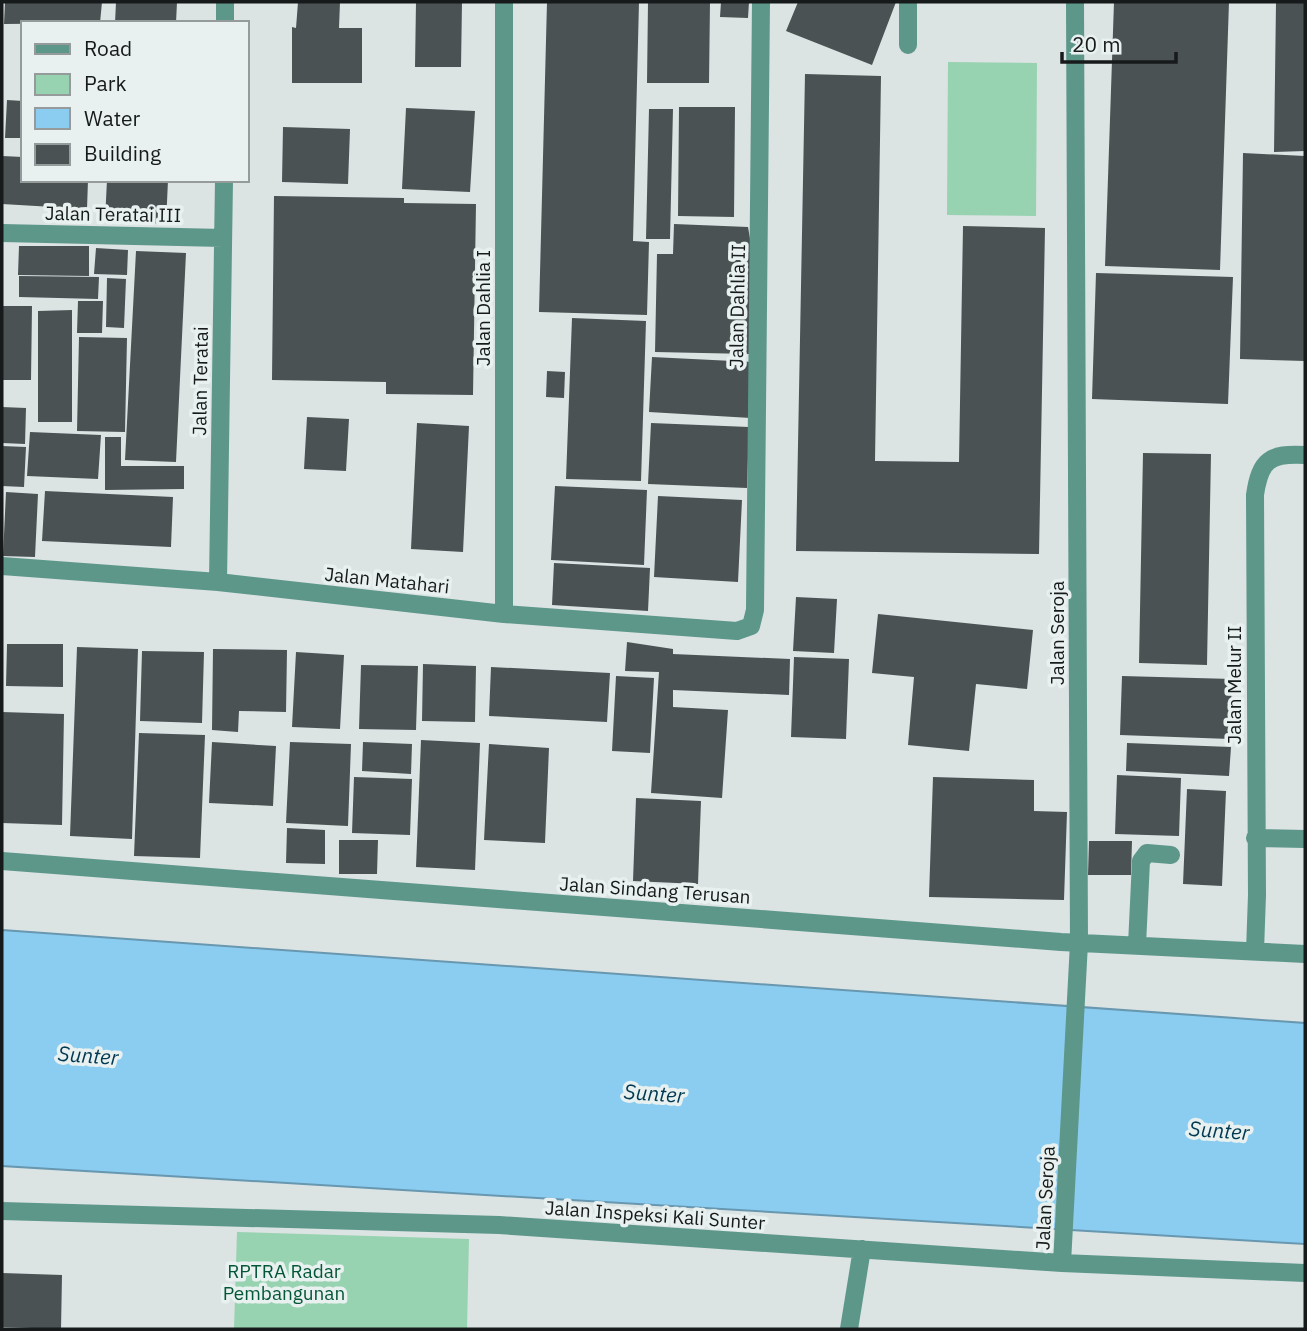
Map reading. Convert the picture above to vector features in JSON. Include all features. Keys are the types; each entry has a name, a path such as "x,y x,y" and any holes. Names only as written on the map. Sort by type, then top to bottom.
{"street":[{"path":"225,2 225,21"},
{"name":"Jalan Dahlia I","path":"504,2 504,614"},
{"name":"Jalan Dahlia II","path":"755,610 761,2"},
{"path":"908,2 908,45"},
{"name":"Jalan Seroja","path":"1062,1263 1079,943 1075,2"},
{"name":"Jalan Teratai","path":"218,582 224,182"},
{"name":"Jalan Teratai III","path":"2,233 223,238"},
{"name":"Jalan Melur II","path":"1255,951 1255,495 1258,476 1264,464 1276,456 1305,455"},
{"name":"Jalan Matahari","path":"2,566 218,582 504,614 737,631 751,626 755,610"},
{"path":"1255,838 1305,839"},
{"path":"1137,945 1141,861 1147,853 1171,855"},
{"name":"Jalan Sindang Terusan","path":"2,861 1079,943 1305,954"},
{"name":"Jalan Inspeksi Kali Sunter","path":"2,1211 499,1225 1062,1263 1305,1273"},
{"path":"849,1329 862,1249"}],"green space":[{"path":"948,62 1037,63 1036,216 947,215"},
{"name":"RPTRA Radar Pembangunan","path":"237,1232 469,1239 467,1329 234,1329"}],"water":[{"name":"Sunter","path":"2,930 1305,1023 1305,1244 2,1166"}],"building":[{"path":"5,2 102,2 100,21 21,21 21,24 4,24"},
{"path":"116,2 177,2 176,21 115,21"},
{"path":"298,2 340,2 339,28 362,28 362,83 292,83 292,27 296,28"},
{"path":"416,2 462,2 461,67 415,67"},
{"path":"547,2 639,2 633,241 649,242 647,315 539,312"},
{"path":"648,2 710,2 709,83 647,83"},
{"path":"721,2 749,2 748,18 720,17"},
{"path":"798,2 896,2 872,65 786,31"},
{"path":"1114,2 1229,2 1220,270 1105,266"},
{"path":"1276,3 1305,3 1305,151 1274,152"},
{"path":"805,74 881,76 875,461 959,462 963,226 1045,228 1039,554 796,551"},
{"path":"7,100 21,101 21,138 5,138"},
{"path":"679,107 735,107 734,217 678,216"},
{"path":"406,108 475,111 470,192 402,189"},
{"path":"649,109 673,109 670,239 646,239"},
{"path":"283,127 350,129 348,184 282,182"},
{"path":"1243,153 1305,156 1305,361 1240,359"},
{"path":"2,156 21,157 21,182 88,182 87,209 2,204"},
{"path":"107,182 168,182 166,224 105,220"},
{"path":"274,196 404,198 404,203 476,204 473,395 386,394 386,382 272,380"},
{"path":"674,224 748,227 753,256 750,354 655,352 657,254 673,254"},
{"path":"19,246 89,246 89,276 18,275"},
{"path":"96,248 128,250 127,275 94,274"},
{"path":"136,251 186,253 176,462 125,460"},
{"path":"1096,273 1233,277 1228,404 1092,399"},
{"path":"19,276 99,277 98,299 19,297"},
{"path":"107,278 126,279 124,328 106,327"},
{"path":"78,301 103,301 102,333 77,333"},
{"path":"2,306 32,306 31,380 2,380"},
{"path":"72,310 72,422 38,422 38,311"},
{"path":"572,318 646,321 641,481 566,479"},
{"path":"79,337 127,338 125,432 77,431"},
{"path":"652,357 753,362 751,418 649,412"},
{"path":"547,371 565,372 564,398 546,397"},
{"path":"2,407 26,408 25,444 2,443"},
{"path":"307,417 349,419 346,471 304,469"},
{"path":"417,423 469,426 463,552 411,549"},
{"path":"651,423 749,427 747,488 648,484"},
{"path":"30,432 101,435 98,479 27,476"},
{"path":"105,437 121,437 121,466 184,466 184,489 105,490"},
{"path":"2,446 26,447 24,487 2,486"},
{"path":"1143,453 1211,454 1207,665 1139,663"},
{"path":"555,486 647,490 644,565 551,560"},
{"path":"45,491 173,497 171,547 42,541"},
{"path":"6,492 38,494 35,557 3,556"},
{"path":"658,496 742,500 738,582 654,577"},
{"path":"554,563 650,568 648,611 552,605"},
{"path":"796,597 837,599 834,653 793,651"},
{"path":"878,614 1033,630 1027,689 976,684 969,751 908,745 914,677 872,673"},
{"path":"627,642 673,649 673,654 790,659 789,695 673,690 673,707 728,710 722,798 651,793 659,672 625,671"},
{"path":"7,644 63,644 63,687 6,686"},
{"path":"77,647 138,649 132,839 70,836"},
{"path":"213,649 287,650 286,712 239,711 238,732 212,730"},
{"path":"142,651 204,652 202,723 140,721"},
{"path":"296,652 344,655 340,729 292,727"},
{"path":"794,657 849,659 846,739 791,737"},
{"path":"423,664 476,666 475,722 422,721"},
{"path":"361,665 418,666 416,730 359,729"},
{"path":"491,667 610,673 607,722 489,716"},
{"path":"616,676 654,678 650,753 612,751"},
{"path":"1122,676 1232,679 1230,739 1120,735"},
{"path":"2,712 64,714 62,825 2,823"},
{"path":"139,733 205,735 200,858 134,856"},
{"path":"421,740 480,743 475,870 416,867"},
{"path":"212,742 276,746 273,806 209,803"},
{"path":"290,742 351,744 348,826 286,823"},
{"path":"363,742 412,744 411,774 362,771"},
{"path":"1127,743 1231,747 1229,776 1126,771"},
{"path":"489,744 549,748 545,843 484,840"},
{"path":"1117,775 1181,778 1179,836 1115,834"},
{"path":"354,777 412,779 410,835 352,833"},
{"path":"933,777 1034,780 1034,811 1067,812 1064,900 929,897"},
{"path":"1187,789 1226,791 1222,886 1183,884"},
{"path":"636,798 701,801 698,884 633,881"},
{"path":"287,828 325,830 325,864 286,863"},
{"path":"339,840 378,840 377,874 339,874"},
{"path":"1089,841 1132,841 1131,875 1088,875"},
{"path":"2,1273 62,1275 61,1329 2,1327"}]}
